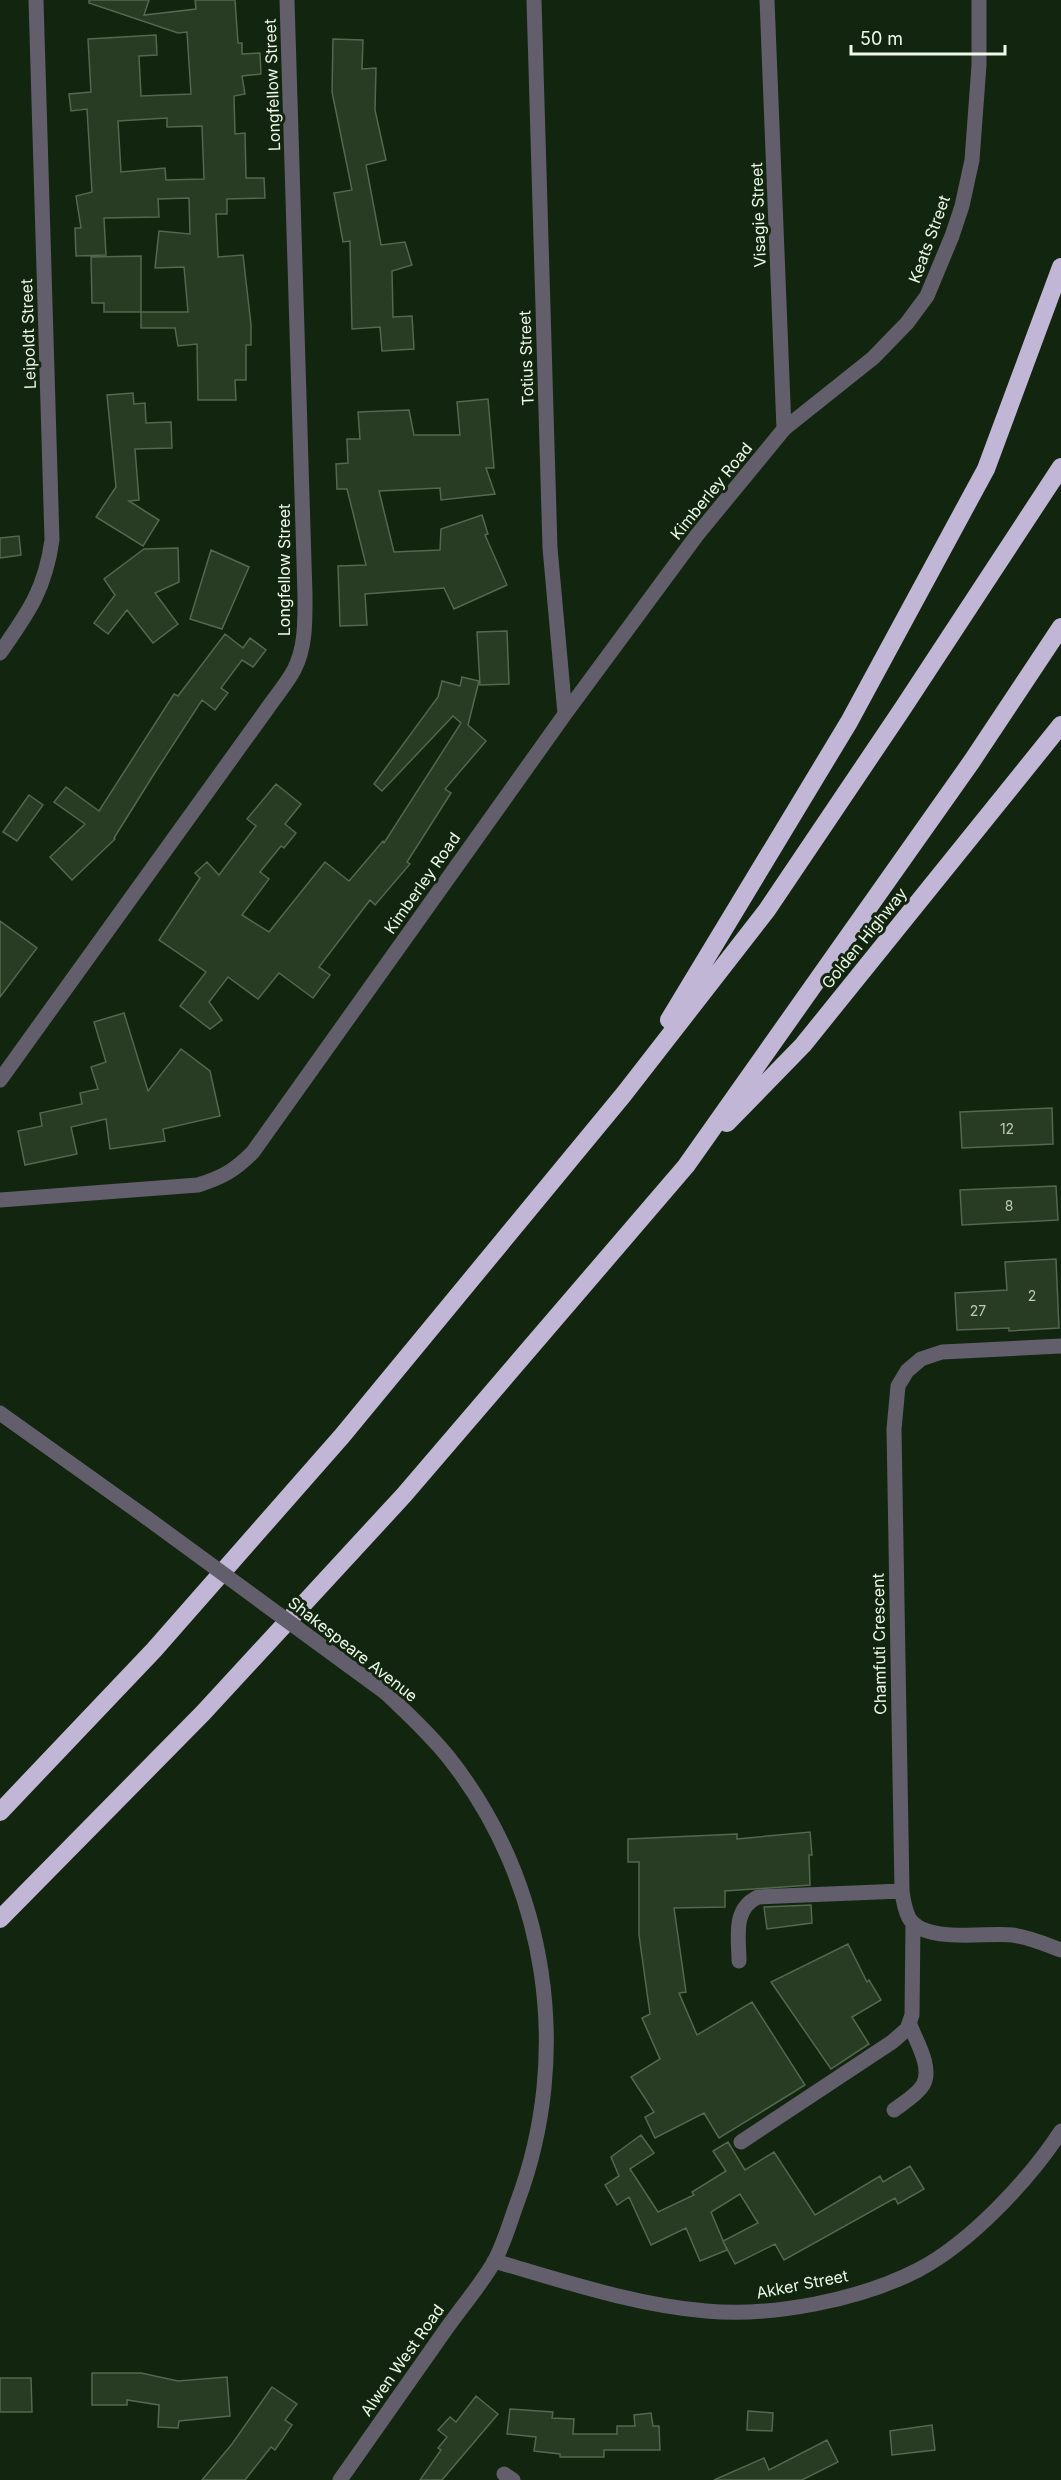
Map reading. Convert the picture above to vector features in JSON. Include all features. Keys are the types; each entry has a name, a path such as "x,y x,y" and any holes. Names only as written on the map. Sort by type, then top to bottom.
{"highway":[{"path":"624,1094 849,722 986,469 1061,267"},
{"path":"0,1812 154,1650 342,1436 624,1094 767,910 1061,467"},
{"path":"0,1919 203,1713 404,1495 686,1166 972,761 1061,627"},
{"name":"Golden Highway","path":"686,1166 803,1045 1061,725"}],"street":[{"name":"Leipoldt Street","path":"0,653 32,608 40,589 52,540 36,0"},
{"name":"Longfellow Street","path":"0,1080 254,728 294,669 301,650 305,628 305,596 287,0"},
{"name":"Totius Street","path":"534,0 550,548 565,714"},
{"name":"Visagie Street","path":"767,0 784,429"},
{"name":"Keats Street","path":"784,429 873,358 907,323 927,296 941,267 962,206 972,160 979,65 979,0"},
{"name":"Kimberley Road","path":"0,1200 198,1185 220,1178 236,1169 253,1152 565,714 698,535 784,429"},
{"name":"Chamfuti Crescent","path":"910,2025 914,1986 913,1923 907,1912 902,1891 897,1696 894,1408 898,1386 907,1371 921,1359 942,1352 1061,1346"},
{"name":"Shakespeare Avenue","path":"0,1413 386,1693 414,1719 444,1753 487,1815 515,1872 536,1941 542,1970 546,2025 546,2068 542,2108 534,2150 524,2186 494,2261"},
{"path":"739,1961 741,1913 748,1903 758,1897 902,1891"},
{"path":"913,1923 920,1928 938,1933 1028,1938 1061,1950"},
{"path":"741,2142 892,2043 910,2025 925,2065 926,2079 921,2088 894,2110"},
{"name":"Akker Street","path":"494,2261 644,2301 704,2311 734,2313 775,2311 832,2300 884,2284 919,2270 947,2251 994,2211 1056,2151 1061,2131"},
{"name":"Alwen West Road","path":"339,2480 494,2261"}],"building":[{"path":"89,0 149,0 144,15 196,9 195,0 235,0 238,43 242,43 242,54 260,53 261,74 242,76 245,94 234,96 235,134 245,133 246,178 264,178 265,198 227,199 227,214 216,214 218,257 243,255 251,325 251,345 246,345 246,380 235,380 236,400 198,400 197,344 178,346 175,328 141,328 141,312 188,312 184,267 155,268 159,231 190,234 189,198 158,199 159,217 104,218 106,255 76,256 75,228 81,228 76,196 92,192 87,109 71,111 69,94 91,92 88,39 156,35 157,55 139,56 141,96 191,94 187,32 178,33 89,3","holes":["167,118 167,127 202,126 204,179 166,180 165,168 121,172 118,121"]},
{"path":"333,39 363,40 362,69 376,68 375,110 386,160 366,165 381,245 405,242 412,265 392,271 393,317 412,316 414,349 382,351 380,327 352,329 350,241 343,242 334,193 352,190 332,92"},
{"path":"141,256 141,312 104,312 104,303 92,303 91,257"},
{"path":"133,393 134,404 145,403 146,423 171,422 172,448 135,449 139,500 129,501 159,520 143,546 96,517 116,487 107,395"},
{"path":"488,399 494,468 486,468 495,494 441,500 440,488 379,491 394,552 440,550 441,529 482,515 488,534 485,535 507,585 454,609 444,588 365,594 367,625 340,626 338,566 366,565 347,489 337,489 336,464 348,463 347,439 360,439 358,412 409,410 414,435 460,435 457,402"},
{"path":"19,536 21,555 0,558 0,538"},
{"path":"178,548 179,582 155,593 178,624 153,643 127,610 108,634 94,623 115,595 104,579 144,549"},
{"path":"211,550 249,567 222,629 190,619"},
{"path":"507,631 509,684 480,685 477,632"},
{"path":"225,634 243,648 250,638 266,650 253,667 242,660 221,688 228,693 215,710 202,700 115,839 72,880 50,857 85,824 54,802 66,787 99,811 174,694 178,696"},
{"path":"462,677 479,681 468,725 486,741 445,789 451,793 407,862 410,864 375,905 370,900 319,967 330,975 313,998 279,973 258,999 228,977 209,1002 222,1020 210,1029 180,1006 206,972 159,940 200,878 195,873 207,862 219,875 256,826 247,819 276,784 301,804 285,824 296,833 284,848 281,846 260,872 269,879 242,915 269,932 325,862 349,881 383,841 384,843 461,723 453,716 382,791 374,784 438,697 442,681 460,686"},
{"path":"29,795 43,805 17,841 3,832"},
{"path":"0,921 37,948 0,997"},
{"path":"124,1013 148,1091 181,1049 210,1071 220,1116 163,1129 165,1141 110,1149 106,1119 71,1127 77,1154 25,1165 18,1131 42,1126 40,1113 82,1104 80,1093 98,1089 91,1067 106,1062 94,1022"},
{"path":"1052,1108 1053,1144 962,1148 960,1112"},
{"path":"1056,1186 1058,1220 962,1225 960,1190"},
{"path":"1056,1259 1059,1328 1009,1331 1009,1328 957,1330 955,1293 1007,1290 1005,1262"},
{"path":"810,1832 812,1855 809,1855 810,1885 725,1891 725,1907 674,1908 686,1992 679,1993 697,2035 752,2002 805,2085 719,2138 704,2113 655,2138 645,2117 654,2112 631,2077 660,2059 642,2018 650,2014 639,1935 639,1862 628,1862 628,1839 737,1834 737,1839"},
{"path":"811,1905 812,1923 767,1929 764,1907"},
{"path":"848,1944 867,1982 869,1980 881,2000 852,2017 869,2044 831,2069 771,1982"},
{"path":"641,2135 654,2153 630,2169 658,2212 694,2195 692,2192 726,2171 713,2151 728,2142 745,2170 774,2152 815,2215 880,2176 883,2182 910,2166 924,2189 898,2204 895,2198 784,2260 775,2244 735,2264 724,2243 727,2250 700,2261 686,2228 651,2245 629,2197 617,2205 605,2185 619,2176 611,2157","holes":["740,2194 758,2223 723,2241 711,2212"]},
{"path":"92,2373 141,2373 178,2381 227,2377 230,2416 179,2421 178,2428 158,2427 159,2405 127,2400 127,2405 92,2405"},
{"path":"0,2378 31,2378 32,2412 0,2412"},
{"path":"272,2387 297,2404 285,2420 292,2425 275,2450 271,2447 245,2480 202,2480 232,2444"},
{"path":"476,2396 498,2414 442,2480 420,2480 441,2450 438,2448 447,2437 438,2430 450,2417 456,2422"},
{"path":"510,2409 553,2412 552,2418 574,2419 573,2434 617,2434 617,2426 635,2426 634,2415 651,2413 653,2426 659,2426 660,2450 604,2450 604,2457 560,2457 560,2454 534,2451 536,2437 507,2434"},
{"path":"748,2411 773,2413 772,2431 747,2430"},
{"path":"932,2425 935,2450 892,2455 890,2431"},
{"path":"827,2440 838,2462 802,2480 714,2480 764,2458 769,2470"}]}
